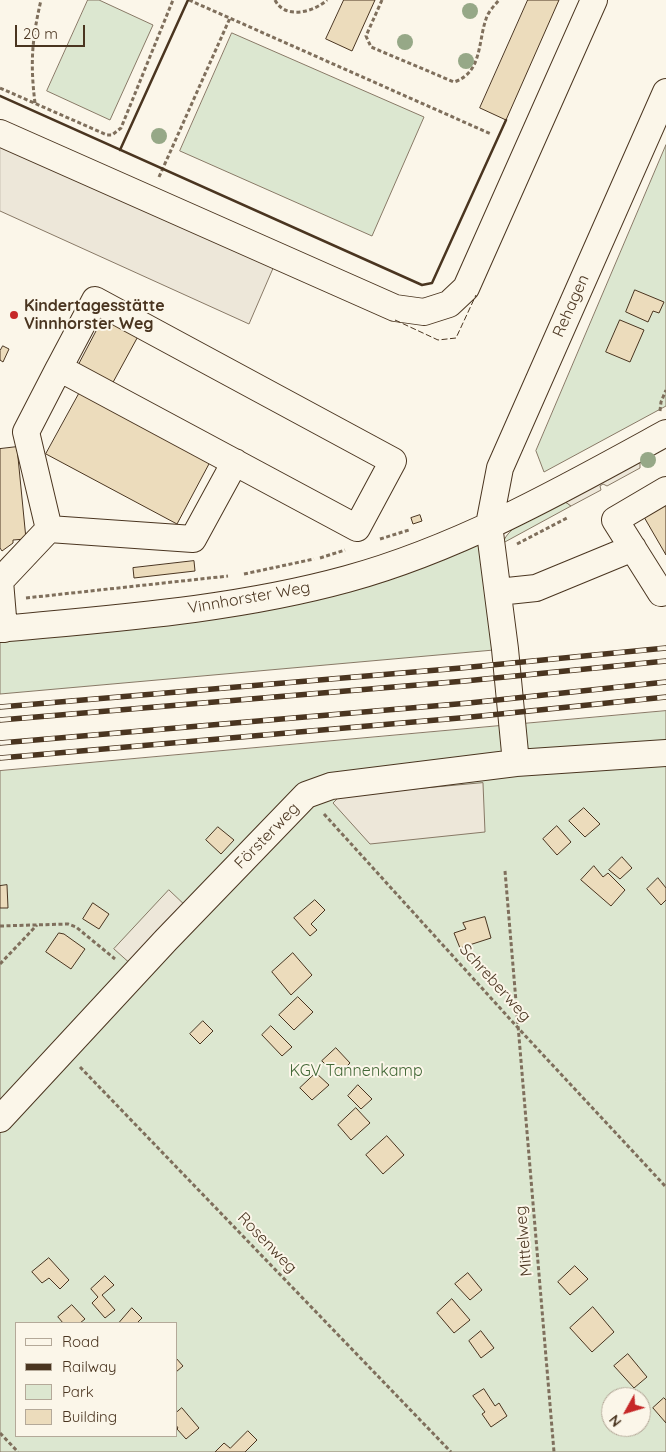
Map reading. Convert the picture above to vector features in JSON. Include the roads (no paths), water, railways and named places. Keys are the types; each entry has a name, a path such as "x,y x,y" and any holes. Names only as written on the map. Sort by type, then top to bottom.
{"street":[{"path":"0,133 395,308 424,312 449,304 466,288 594,0"},
{"name":"Rehagen","path":"489,525 500,468 666,92"},
{"path":"48,529 26,432 59,368 95,300 393,461 357,528 59,368"},
{"name":"Vinnhorster Weg","path":"2,629 145,616 226,605 348,579 404,561 489,525 548,497 663,424"},
{"path":"48,529 193,539 235,462"},
{"path":"666,490 615,520 661,592 666,592"},
{"path":"489,525 516,763"},
{"path":"2,629 0,581 48,529"},
{"path":"498,592 536,588 633,548"},
{"name":"Försterweg","path":"0,1119 134,975 162,936 306,795 331,786 516,763 666,753"}],"railway":[{"path":"0,707 461,668 666,648"},
{"path":"0,720 465,681 666,661"},
{"path":"0,743 469,703 666,682"},
{"path":"0,758 471,717 666,697"}],"place":[{"name":"Kindertagesstätte Vinnhorster Weg","path":"14,315"}],"park label":[{"name":"KGV Tannenkamp","path":"356,1071"}]}
